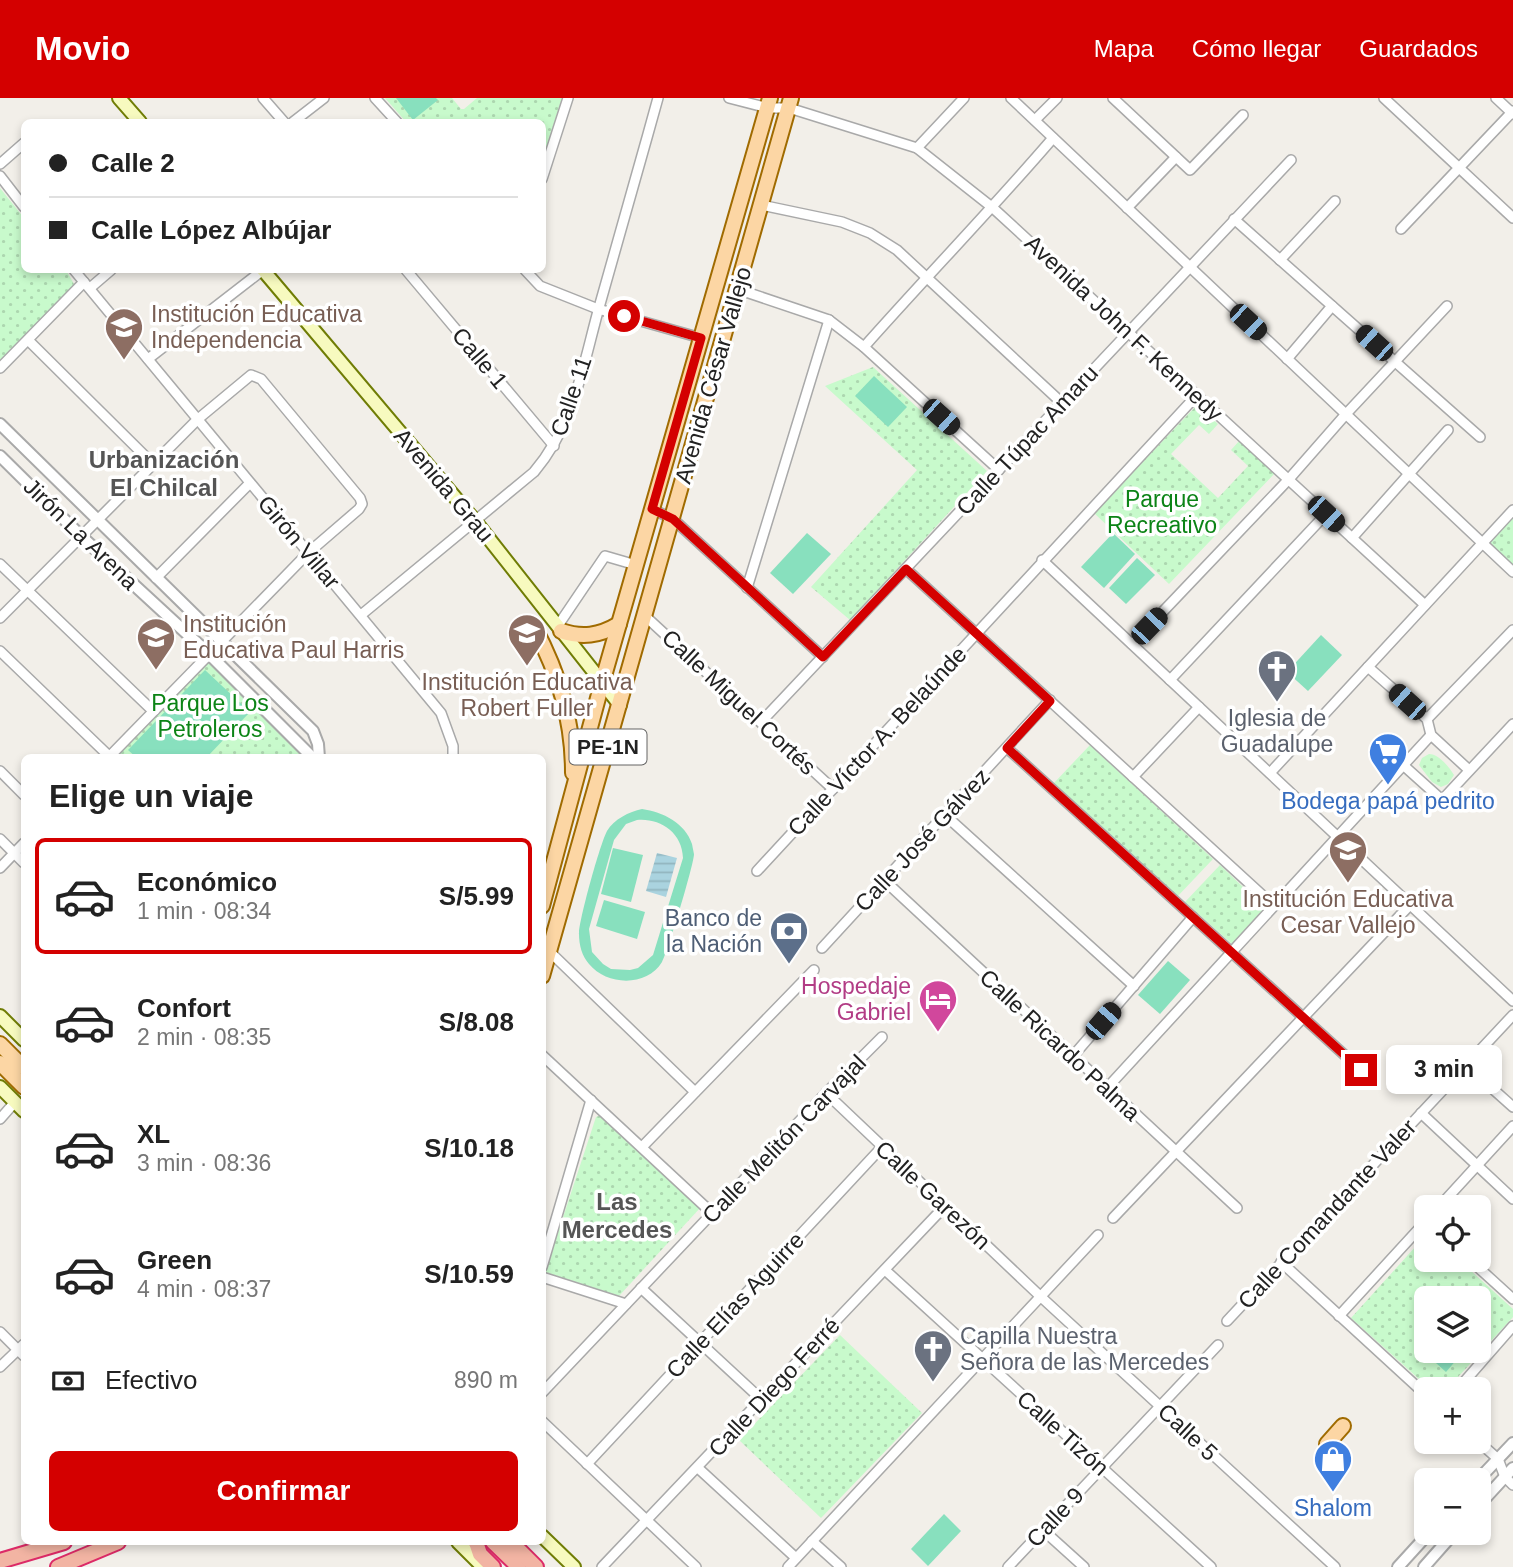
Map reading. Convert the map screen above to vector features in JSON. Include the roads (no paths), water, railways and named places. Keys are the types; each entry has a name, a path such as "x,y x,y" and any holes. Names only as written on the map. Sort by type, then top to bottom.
{"highway":[{"path":"0,1561 54,1545"},
{"path":"58,1567 111,1545"},
{"path":"477,1545 480,1554 493,1567"},
{"path":"496,1545 519,1567"},
{"path":"514,1545 536,1567"}],"main road":[{"path":"119,98 137,119"},
{"name":"Avenida César Vallejo","path":"546,882 769,103"},
{"name":"Avenida César Vallejo","path":"546,964 790,103"},
{"name":"Avenida Grau","path":"266,273 475,521 620,705"},
{"path":"559,629 584,636 597,634 619,624"},
{"path":"534,627 552,663 568,711 573,771 570,801"},
{"path":"0,1016 21,1037"},
{"path":"0,1044 21,1065"},
{"path":"0,1063 21,1084"},
{"path":"0,1087 20,1106"},
{"path":"1327,1444 1343,1426"},
{"path":"546,1540 574,1567"},
{"path":"461,1545 483,1567"}],"street":[{"path":"263,98 281,119"},
{"path":"297,119 324,98"},
{"path":"375,98 394,119"},
{"path":"546,167 568,98"},
{"name":"Calle 11","path":"361,615 534,472 554,446 572,409 658,98"},
{"path":"729,98 790,103"},
{"path":"917,148 964,98"},
{"path":"1011,98 1513,572"},
{"path":"1035,120 1057,98"},
{"path":"1113,98 1190,170 1243,115"},
{"path":"1384,98 1513,218"},
{"path":"1401,229 1513,112 1496,98"},
{"name":"Avenida John F. Kennedy","path":"790,103 917,148 993,208 1425,605"},
{"path":"864,347 926,277 993,208 1053,138"},
{"path":"0,164 21,146"},
{"path":"1128,208 1176,157"},
{"name":"Calle Túpac Amaru","path":"762,721 1291,160"},
{"path":"0,176 21,203"},
{"path":"1280,260 1335,201"},
{"path":"761,205 842,222 870,233 897,250 1062,403"},
{"path":"1234,219 1480,437"},
{"name":"Girón Villar","path":"77,273 441,713 453,746 453,754"},
{"path":"0,368 87,285 106,273"},
{"path":"148,359 259,273"},
{"name":"Calle 1","path":"409,273 554,446"},
{"path":"528,273 540,286 598,309 701,338"},
{"path":"737,289 829,320 864,347 999,470"},
{"path":"1287,359 1332,306"},
{"path":"1132,644 1289,480 1346,414 1447,306"},
{"path":"747,588 829,320"},
{"path":"28,340 153,464"},
{"path":"0,618 198,419 251,375 256,375 360,498 362,504 359,509 307,553 112,754"},
{"name":"Calle Víctor A. Belaúnde","path":"757,871 1197,395"},
{"name":"Jirón La Arena","path":"0,424 313,731 319,754"},
{"path":"1352,538 1448,430"},
{"name":"Jirón La Arena","path":"0,456 209,654 309,754"},
{"path":"156,578 250,483"},
{"path":"652,509 673,519 823,657"},
{"path":"1270,773 1513,510"},
{"path":"1170,680 1326,514"},
{"path":"559,629 605,556 636,565"},
{"path":"1042,561 1513,1001"},
{"path":"0,564 153,711"},
{"path":"906,569 1274,906"},
{"name":"Calle Miguel Cortés","path":"645,615 833,789"},
{"path":"1427,719 1513,629"},
{"path":"0,652 106,754"},
{"path":"1368,667 1427,719 1431,735 1469,770"},
{"name":"Calle José Gálvez","path":"822,948 1050,701"},
{"path":"1133,777 1199,707"},
{"path":"1403,765 1442,800 1513,724"},
{"path":"1107,1088 1431,735"},
{"path":"1007,748 1361,1070"},
{"path":"0,771 21,792"},
{"path":"945,815 1134,986"},
{"path":"0,839 21,860"},
{"path":"0,868 21,846"},
{"name":"Calle Ricardo Palma","path":"885,881 1237,1208"},
{"path":"1113,1218 1410,905"},
{"path":"1073,1056 1194,917"},
{"path":"550,952 695,1092"},
{"path":"642,1147 814,970"},
{"name":"Calle Comandante Valer","path":"1227,1321 1513,1015"},
{"name":"Calle Melitón Carvajal","path":"546,1389 882,1037"},
{"path":"546,1059 712,1213"},
{"path":"1466,1065 1513,1107"},
{"name":"Calle Garezón","path":"826,1093 1040,1296"},
{"path":"546,1253 590,1100"},
{"path":"0,1119 20,1106"},
{"path":"1421,1113 1513,1199"},
{"path":"1450,1195 1513,1126"},
{"name":"Calle Elías Aguirre","path":"587,1464 882,1147"},
{"name":"Calle Diego Ferré","path":"602,1567 945,1206"},
{"path":"1339,1315 1414,1234"},
{"path":"788,1567 1098,1235"},
{"path":"1281,1262 1414,1384"},
{"name":"Calle Tizón","path":"885,1270 1211,1567"},
{"path":"1484,1272 1513,1298"},
{"path":"546,1278 626,1304"},
{"path":"641,1288 762,1400"},
{"name":"Calle 5","path":"1040,1296 1335,1567"},
{"path":"1468,1377 1513,1326"},
{"path":"0,1332 21,1349"},
{"name":"Calle 9","path":"1008,1567 1218,1345"},
{"path":"0,1367 21,1351"},
{"path":"546,1426 696,1567"},
{"path":"1489,1468 1513,1443"},
{"path":"1491,1453 1498,1459 1509,1481"},
{"path":"698,1468 796,1558"},
{"path":"1491,1495 1509,1481 1513,1468"},
{"path":"1043,1530 1084,1567"},
{"path":"811,1541 841,1567"},
{"path":"1398,1567 1418,1545"},
{"path":"1424,1567 1443,1545"}],"water":[{"path":"657,853 677,858 666,897 646,891"}],"place":[{"name":"Institución Educativa Independencia","path":"124,361"},
{"name":"Institución Educativa Robert Fuller","path":"527,667"},
{"name":"Institución Educativa Paul Harris","path":"156,671"},
{"name":"Iglesia de Guadalupe","path":"1277,703"},
{"name":"Bodega papá pedrito","path":"1388,786"},
{"name":"Institución Educativa Cesar Vallejo","path":"1348,884"},
{"name":"Banco de la Nación","path":"789,965"},
{"name":"Hospedaje Gabriel","path":"938,1033"},
{"name":"Capilla Nuestra Señora de las Mercedes","path":"933,1383"},
{"name":"Shalom","path":"1333,1493"}],"district":[{"name":"Urbanización El Chilcal","path":"164,474"},
{"name":"Las Mercedes","path":"617,1216"}],"park label":[{"name":"Parque Recreativo","path":"1162,512"},
{"name":"Parque Los Petroleros","path":"210,716"}]}
